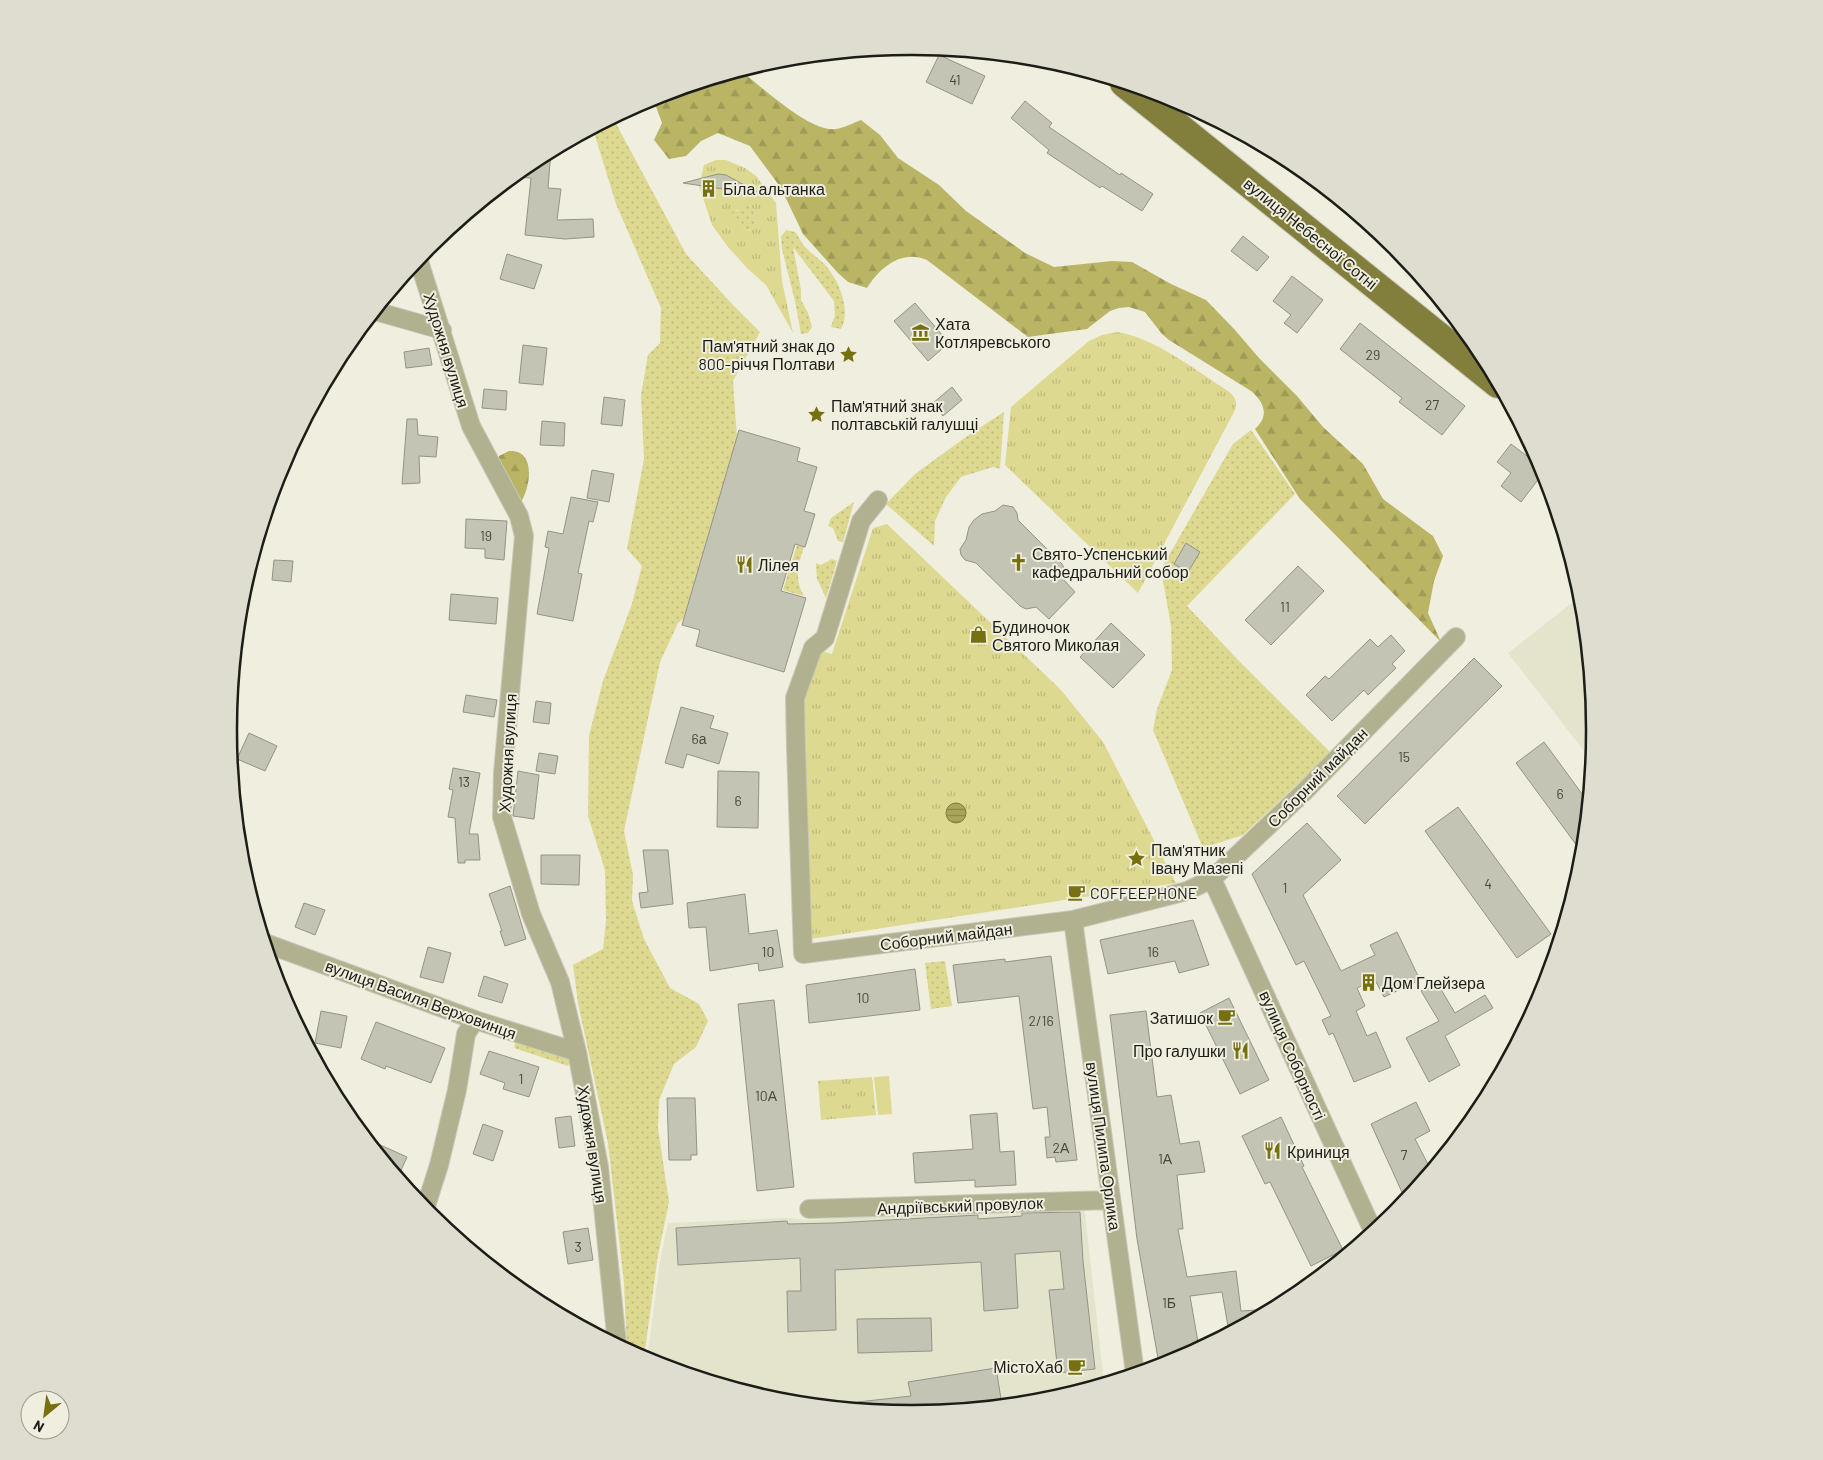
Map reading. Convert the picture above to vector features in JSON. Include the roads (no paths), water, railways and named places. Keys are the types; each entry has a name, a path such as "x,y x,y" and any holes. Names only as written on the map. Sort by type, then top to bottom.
{"main road":[{"name":"вулиця Небесної Сотні","path":"1139,95 1483,372"}],"street":[{"name":"Художня вулиця","path":"421,267 471,426 519,516 524,536 502,816 531,914 560,982 577,1052 599,1167 616,1337"},
{"path":"382,312 442,330"},
{"name":"Соборний майдан","path":"878,500 861,521 825,638 813,648 796,698 803,954 1073,920 1187,891 1212,879 1305,791 1456,636"},
{"name":"вулиця Соборності","path":"1212,879 1370,1225"},
{"name":"вулиця Пилипа Орлика","path":"1073,920 1134,1367"},
{"name":"вулиця Василя Верховинця","path":"271,944 475,1020 577,1052"},
{"path":"428,1200 457,1090 466,1034 475,1020"},
{"name":"Андріївський провулок","path":"810,1209 1111,1200"}],"place":[{"name":"Біла альтанка","path":"709,188"},
{"name":"Хата Котляревського","path":"921,332"},
{"name":"Пам'ятний знак до 800-річчя Полтави","path":"849,354"},
{"name":"Пам'ятний знак полтавській галушці","path":"817,414"},
{"name":"Свято-Успенський кафедральний собор","path":"1018,562"},
{"name":"Лілея","path":"744,564"},
{"name":"Будиночок Святого Миколая","path":"978,635"},
{"name":"Пам'ятник Івану Мазепі","path":"1137,858"},
{"name":"COFFEEPHONE","path":"1076,892"},
{"name":"Дом Глейзера","path":"1368,982"},
{"name":"Затишок","path":"1227,1017"},
{"name":"Про галушки","path":"1240,1050"},
{"name":"Криниця","path":"1273,1151"},
{"name":"МістоХаб","path":"1077,1366"}]}
